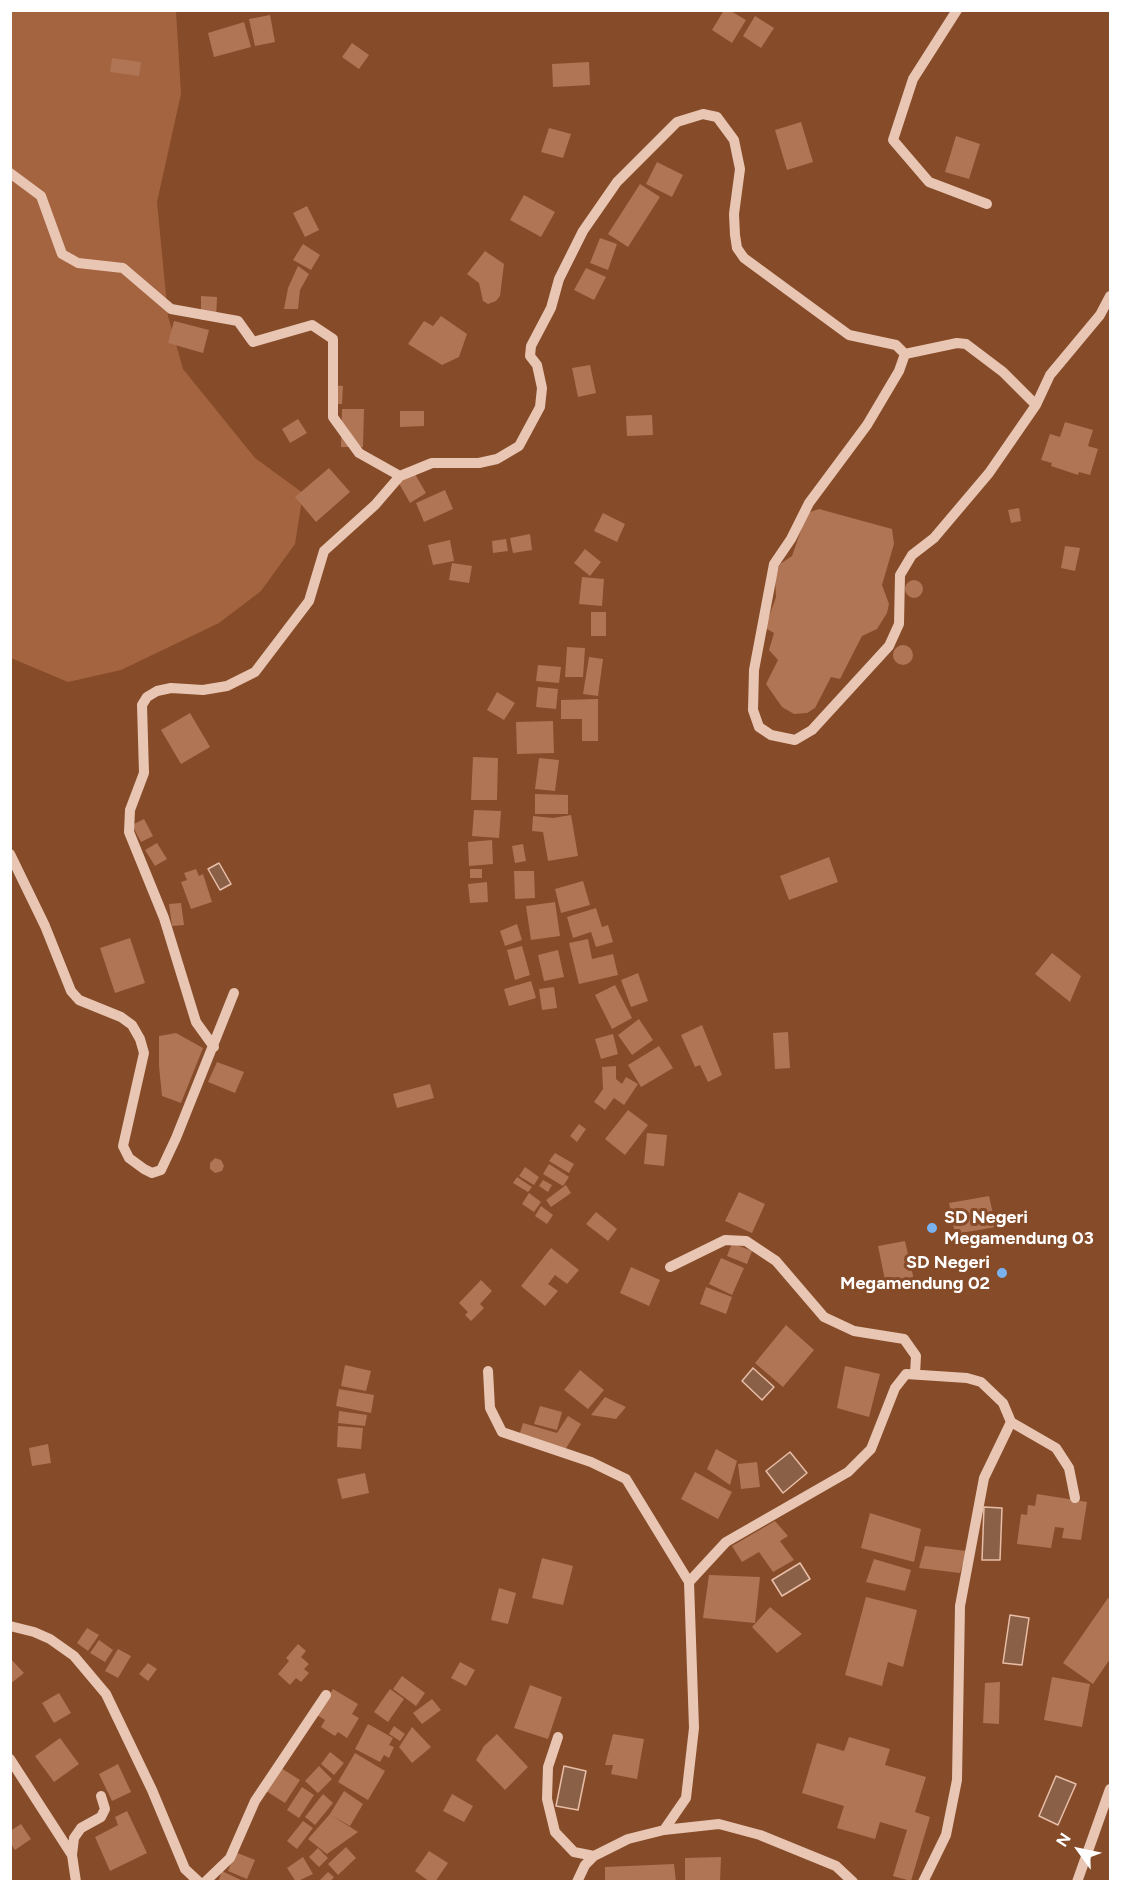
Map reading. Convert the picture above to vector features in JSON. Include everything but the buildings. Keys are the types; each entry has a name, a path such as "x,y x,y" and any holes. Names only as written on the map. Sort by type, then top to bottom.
{"street":[{"path":"957,10 913,79 893,140 929,183 987,204"},
{"path":"214,1047 196,1022 164,918 129,832 130,810 144,773 142,705 147,697 157,691 171,688 203,690 227,686 255,672 309,601 324,551 375,505 400,476 432,462 479,463 497,459 519,446 540,407 542,388 537,365 530,356 531,346 583,231 617,182 652,145 677,122 690,116 703,114 717,117 734,140 740,169 734,214 737,248 744,258 849,335 896,345 905,354"},
{"path":"10,173 41,196 62,254 78,263 123,268 171,309 238,321 253,342 312,325 333,339 333,417 358,453 400,476"},
{"path":"905,354 899,371 867,425 808,503 791,539 774,564 754,670 753,710 759,727 771,735 795,740 812,730 889,646 899,624 900,575 912,555 934,538 965,504 1036,405 1050,375 1100,315 1110,296"},
{"path":"905,354 957,343 966,344 1003,372 1036,405"},
{"path":"10,854 45,926 71,991 79,1000 121,1017 132,1025 140,1039 144,1053 123,1146 129,1158 152,1173 161,1170 214,1047 234,993"},
{"path":"670,1267 725,1240 746,1241 776,1261 824,1317 854,1331 904,1339 916,1356 915,1374"},
{"path":"488,1371 490,1408 502,1432 591,1462 626,1479 651,1516 689,1582 694,1728 686,1798 664,1830"},
{"path":"689,1582 726,1542 848,1472 871,1449 895,1388 906,1374 967,1378 981,1383 1003,1403 1011,1422 1056,1449 1069,1468 1075,1498"},
{"path":"923,1881 946,1835 957,1780 960,1606 984,1478 1011,1422"},
{"path":"10,1626 34,1632 58,1644 74,1656 106,1694 152,1790 185,1869 200,1881"},
{"path":"205,1881 230,1857 255,1802 326,1695"},
{"path":"558,1737 548,1767 547,1799 555,1832 574,1852 594,1856"},
{"path":"10,1759 72,1856"},
{"path":"1077,1881 1110,1789"},
{"path":"76,1881 72,1856 74,1838 81,1828 101,1817 105,1809 101,1796"},
{"path":"577,1881 585,1865 594,1856 628,1839 664,1830 718,1824 760,1835 836,1866 853,1881"}],"shaded area":[{"path":"10,11 176,11 181,94 157,202 168,316 183,369 255,458 303,493 295,544 261,591 219,623 121,670 68,682 11,658"},
{"path":"219,863 231,884 220,890 208,869"},
{"path":"753,1368 774,1387 762,1400 742,1381"},
{"path":"790,1452 807,1473 783,1493 766,1471"},
{"path":"984,1507 1002,1508 1000,1560 982,1560"},
{"path":"800,1563 810,1579 782,1596 772,1580"},
{"path":"1010,1615 1029,1618 1022,1665 1003,1663"},
{"path":"564,1766 586,1771 578,1810 556,1806"},
{"path":"1056,1776 1076,1784 1058,1825 1039,1816"}],"place":[{"name":"SD Negeri Megamendung 03","path":"932,1228"},
{"name":"SD Negeri Megamendung 02","path":"1002,1273"}]}
